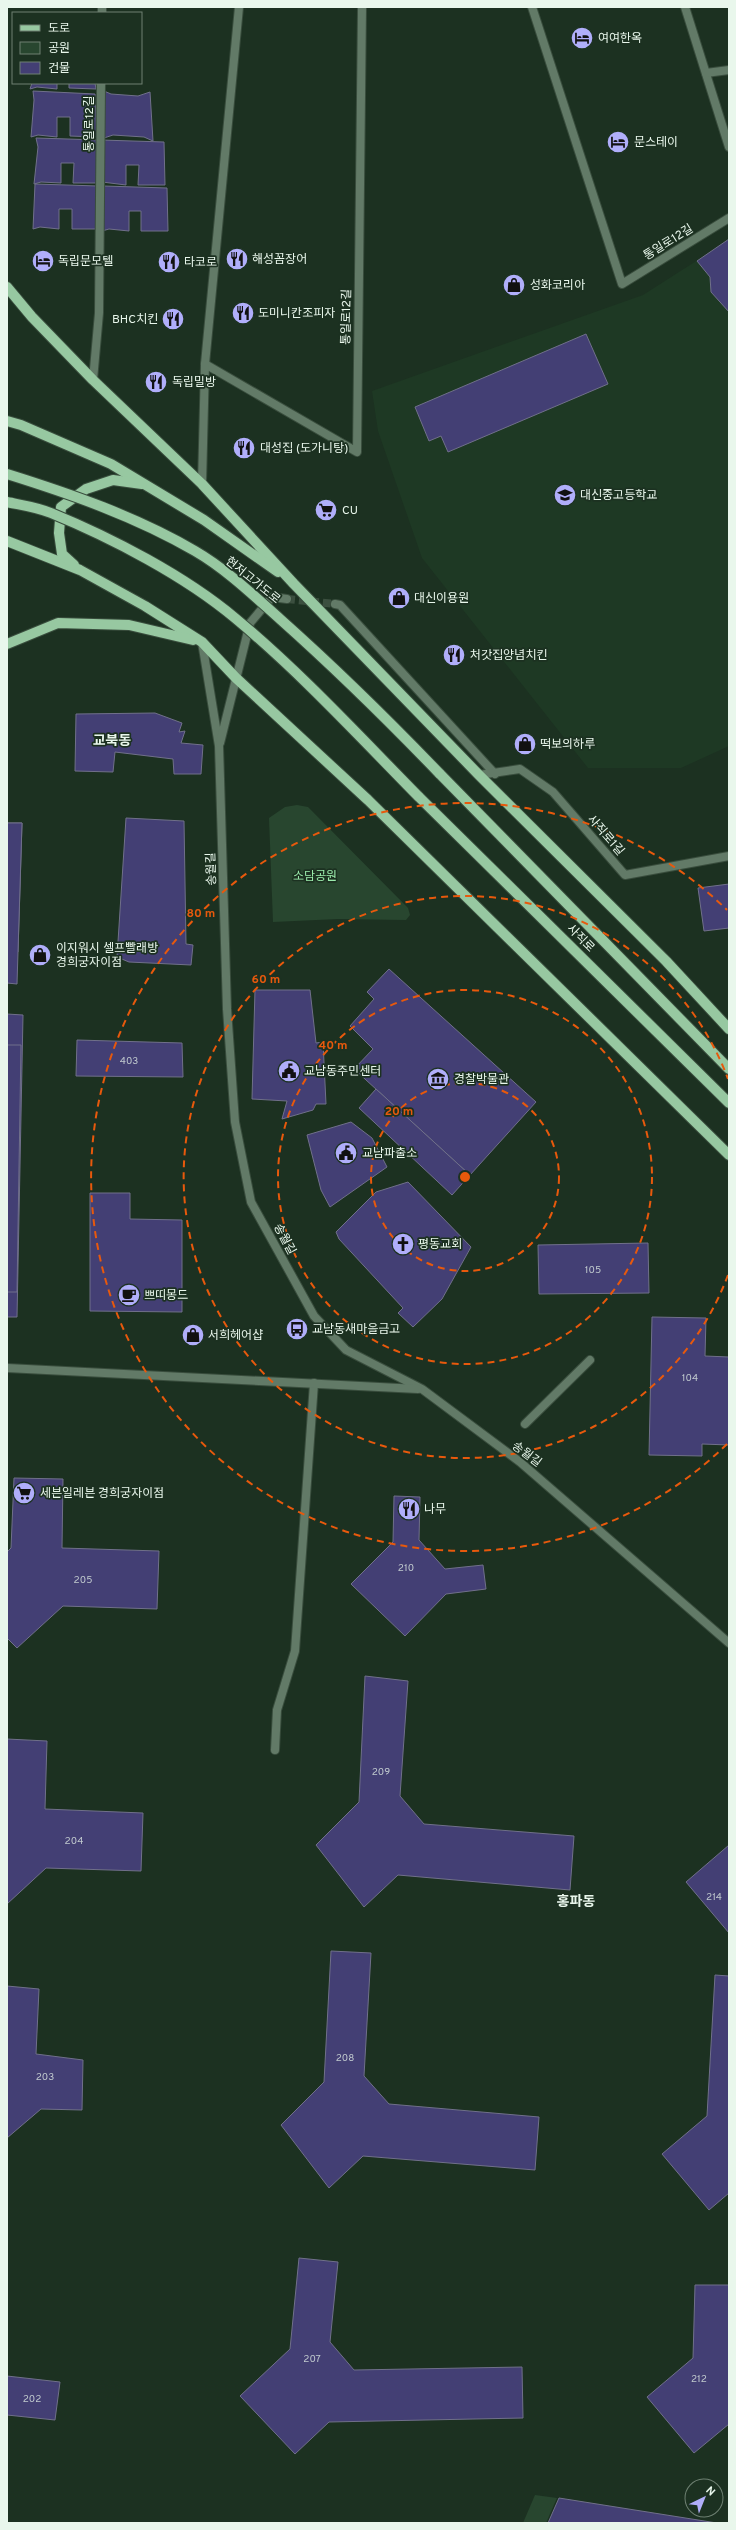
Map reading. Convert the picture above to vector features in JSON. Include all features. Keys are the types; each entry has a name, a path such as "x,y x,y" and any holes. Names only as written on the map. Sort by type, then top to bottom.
{"main road":[{"path":"7,287 93,380 202,484 294,584 479,775 660,955 729,1029"},
{"path":"7,421 21,425 111,464 204,520 294,584"},
{"name":"현저고가도로","path":"7,474 69,494 130,520 195,551 246,588 386,719 439,773"},
{"path":"80,570 62,554 59,533 61,507 86,488 113,480 146,485"},
{"name":"사직로","path":"7,502 50,512 114,543 193,586 234,617 276,653 418,796 728,1102"},
{"path":"7,541 80,570 145,606 202,642 236,678 368,800 729,1155"},
{"path":"7,644 58,623 129,624 202,642"},
{"name":"사직로","path":"439,773 717,1055 729,1069"},
{"name":"사직로","path":"717,1055 729,1065"}],"street":[{"path":"202,484 205,364 239,7"},
{"name":"통일로12길","path":"205,364 357,452 362,7"},
{"name":"통일로12길","path":"532,7 622,284 729,218"},
{"path":"684,7 729,147"},
{"path":"706,73 729,70"},
{"name":"통일로12길","path":"93,380 100,313 101,84"},
{"path":"219,746 250,623 272,597 287,599"},
{"path":"335,604 340,605 495,774"},
{"name":"송월길","path":"202,642 219,746 227,1009 235,1122 251,1202 314,1316 346,1350 422,1390 520,1462 729,1643"},
{"name":"사직로1길","path":"479,775 495,774 520,769 553,792 625,875 729,856"},
{"path":"525,1424 590,1360"},
{"path":"7,1368 314,1383 422,1390"},
{"path":"275,1750 277,1710 295,1651 314,1383"}],"shaded area":[{"name":"대신중고등학교","path":"729,240 729,746 681,768 588,768 422,558 378,431 372,391 643,295"}],"green space":[{"name":"소담공원","path":"297,805 308,807 408,908 410,915 406,920 338,919 273,922 269,818 285,807"},
{"path":"535,2495 557,2498 546,2523 523,2523"}],"building":[{"path":"32,84 57,84 57,89 37,87 30,89"},
{"path":"69,84 95,84 96,89 69,88"},
{"path":"33,91 95,94 97,137 70,136 70,117 57,117 57,137 38,135 31,137 34,100"},
{"path":"104,91 111,94 138,96 150,92 153,141 144,137 113,135 104,138"},
{"path":"36,138 99,140 100,183 73,183 74,163 61,163 61,183 41,182 34,184 38,147"},
{"path":"101,140 164,142 165,185 138,185 139,165 126,165 126,185 102,182"},
{"path":"35,184 98,186 99,229 72,229 72,209 59,209 59,229 40,227 33,229"},
{"path":"104,186 167,188 168,231 141,231 141,211 129,211 129,231 109,229 102,231"},
{"path":"729,239 729,312 711,292 710,277 697,261"},
{"path":"586,334 608,384 448,452 441,436 429,441 415,407"},
{"path":"155,713 182,723 179,732 185,731 181,743 203,745 201,774 174,774 173,759 115,752 113,772 75,771 76,714"},
{"path":"126,818 184,821 186,944 193,945 191,965 129,962 117,957"},
{"path":"7,823 22,823 18,952 7,952"},
{"path":"7,823 22,823 17,984 7,983"},
{"path":"729,884 729,928 704,931 698,888"},
{"name":"경찰박물관","path":"389,969 536,1102 470,1175 354,1069 373,1049 350,1026 374,999 367,992"},
{"name":"교남동주민센터","path":"255,990 310,990 316,1043 323,1042 326,1104 316,1104 313,1110 282,1119 287,1101 252,1099"},
{"path":"7,1014 23,1015 17,1317 7,1317"},
{"path":"77,1040 182,1043 183,1077 76,1076"},
{"path":"7,1045 21,1045 17,1292 7,1292"},
{"path":"376,1089 470,1175 452,1195 359,1108"},
{"name":"교남파출소","path":"351,1122 372,1138 387,1167 330,1207 321,1190 307,1135"},
{"path":"408,1182 471,1247 442,1299 413,1327 398,1313 403,1308 339,1239 336,1232 376,1192"},
{"path":"90,1193 130,1193 130,1219 182,1220 182,1312 90,1311"},
{"path":"648,1243 649,1293 539,1294 538,1245"},
{"path":"652,1317 706,1318 705,1356 729,1357 729,1445 702,1444 702,1456 649,1455"},
{"path":"14,1478 63,1479 62,1548 159,1551 157,1609 63,1606 17,1648 7,1638 7,1552 11,1548"},
{"path":"394,1496 420,1497 419,1540 445,1569 483,1565 486,1589 446,1594 405,1636 351,1584 393,1542"},
{"path":"365,1676 408,1681 400,1796 424,1824 574,1836 570,1890 398,1875 364,1907 316,1845 359,1802"},
{"path":"7,1739 47,1741 45,1809 143,1813 141,1871 46,1868 7,1904"},
{"path":"729,1845 729,1933 686,1882"},
{"path":"331,1951 371,1953 364,2076 389,2104 539,2117 535,2170 363,2156 329,2188 281,2125 324,2082"},
{"path":"715,1975 729,1976 729,2193 709,2210 662,2154 707,2116"},
{"path":"7,1986 39,1989 36,2054 83,2060 82,2110 41,2109 7,2138"},
{"path":"299,2258 338,2262 330,2342 354,2370 522,2367 523,2418 329,2422 295,2454 240,2396 290,2349"},
{"path":"695,2285 729,2285 729,2424 694,2453 647,2397 693,2358"},
{"path":"7,2376 60,2382 55,2420 7,2415"},
{"path":"559,2498 717,2523 548,2523"}],"tunnel":[{"path":"287,599 335,604"}],"place":[{"name":"여여한옥","path":"582,38"},
{"name":"문스테이","path":"618,142"},
{"name":"해성꼼장어","path":"237,259"},
{"name":"독립문모텔","path":"43,261"},
{"name":"타코로","path":"169,262"},
{"name":"성화코리아","path":"514,285"},
{"name":"도미니칸조피자","path":"243,313"},
{"name":"BHC치킨","path":"173,319"},
{"name":"독립밀방","path":"156,382"},
{"name":"대성집 (도가니탕)","path":"244,448"},
{"name":"대신중고등학교","path":"565,495"},
{"name":"CU","path":"326,510"},
{"name":"대신이용원","path":"399,598"},
{"name":"처갓집양념치킨","path":"454,655"},
{"name":"떡보의하루","path":"525,744"},
{"name":"이지워시 셀프빨래방 경희궁자이점","path":"40,955"},
{"name":"교남동주민센터","path":"289,1071"},
{"name":"경찰박물관","path":"438,1079"},
{"name":"교남파출소","path":"346,1153"},
{"name":"평동교회","path":"403,1244"},
{"name":"쁘띠몽드","path":"129,1295"},
{"name":"교남동새마을금고","path":"297,1329"},
{"name":"서희헤어샵","path":"193,1335"},
{"name":"세븐일레븐 경희궁자이점","path":"24,1493"},
{"name":"나무","path":"409,1509"}],"district":[{"name":"교북동","path":"112,740"},
{"name":"홍파동","path":"576,1901"}]}
